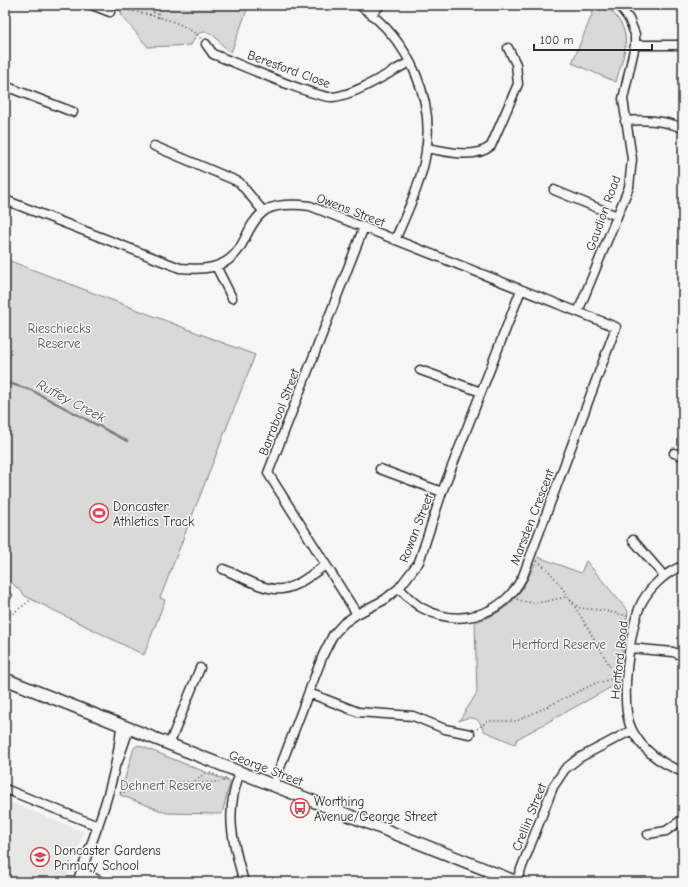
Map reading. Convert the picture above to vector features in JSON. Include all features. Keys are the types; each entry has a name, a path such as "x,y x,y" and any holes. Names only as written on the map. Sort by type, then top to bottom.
{"main road":[{"name":"George Street","path":"5,680 517,882"}],"street":[{"path":"92,5 110,12"},
{"path":"359,5 372,14 391,33 410,62 420,84 426,106 428,130 422,172 396,240"},
{"path":"372,14 380,5"},
{"name":"Gaudion Road","path":"578,312 629,187 632,159 623,99 635,45 635,34 629,19 619,5"},
{"name":"Beresford Close","path":"206,44 213,54 305,90 331,97 348,94 410,62"},
{"path":"635,45 683,45"},
{"path":"426,148 472,153 483,151 491,146 518,84 516,64 508,48"},
{"path":"5,86 73,112"},
{"path":"626,121 647,119 674,124 683,128"},
{"path":"5,200 180,268 202,270 216,266 238,250 249,229 263,212 239,182 154,146"},
{"path":"554,190 617,216"},
{"name":"Owens Street","path":"263,212 290,203 310,206 616,327"},
{"name":"Barrabool Street","path":"357,614 268,473 364,227"},
{"path":"216,266 232,298"},
{"name":"Rowan Street","path":"273,786 323,655 333,635 344,623 357,614 384,600 399,588 419,562 442,492 521,290"},
{"name":"Marsden Crescent","path":"399,588 422,608 444,616 465,618 493,609 515,591 530,558 616,327"},
{"path":"420,370 481,392"},
{"path":"674,453 683,456"},
{"path":"380,469 442,492"},
{"path":"633,540 664,576"},
{"path":"223,569 264,586 282,589 299,582 326,565"},
{"name":"Hertford Road","path":"683,566 664,576 643,601 636,617 630,648 624,695 632,730 643,747 665,765 683,772"},
{"path":"630,648 673,652 683,656"},
{"path":"169,745 200,668"},
{"path":"309,693 358,712 413,716 445,730 470,734"},
{"path":"79,877 98,826 115,767 126,744 125,728"},
{"name":"Crellin Street","path":"517,882 553,787 565,769 579,758 632,730"},
{"path":"242,774 231,811 232,834 244,882"},
{"path":"5,789 98,826"},
{"path":"648,834 666,831 683,819"},
{"path":"79,877 97,882"},
{"path":"79,877 102,882"}],"path":[{"path":"157,5 156,11 159,19"},
{"path":"110,12 123,9 185,27 196,33 206,44"},
{"path":"149,16 156,11"},
{"path":"530,558 544,566 567,597 617,678"},
{"path":"510,596 528,604 539,604 567,597"},
{"path":"567,597 580,608 601,610 636,617"},
{"path":"5,613 12,614 32,599"},
{"path":"470,734 488,721 517,721 596,684 617,678 626,678"},
{"path":"120,793 158,783 221,782 228,780 208,772"}],"shaded area":[{"name":"Doncaster Gardens Primary School","path":"5,800 84,832 65,882 5,882"}],"green space":[{"path":"119,5 249,5 231,52 212,34 207,32 202,32 196,35 191,45 148,47 122,16"},
{"path":"596,5 605,5 615,15 621,24 624,33 626,41 625,50 616,82 572,63"},
{"name":"Doncaster Athletics Track","path":"5,259 255,355 160,598 165,600 144,655 25,596 5,576"},
{"name":"Hertford Reserve","path":"538,557 581,573 586,561 628,611 617,684 517,739 515,744 484,731 480,723 474,718 459,721 477,693 475,622 499,612 508,606 521,590"},
{"name":"Dehnert Reserve","path":"138,745 230,782 222,814 167,813 120,795 134,748"}],"building":[{"path":"5,590 13,595 5,608"}],"waterway":[{"name":"Ruffey Creek","path":"5,382 31,390 127,441"}],"place":[{"name":"Doncaster Athletics Track","path":"99,513"},
{"name":"Worthing Avenue/George Street","path":"300,808"},
{"name":"Doncaster Gardens Primary School","path":"40,857"}],"park label":[{"name":"Rieschiecks Reserve","path":"59,336"}]}
